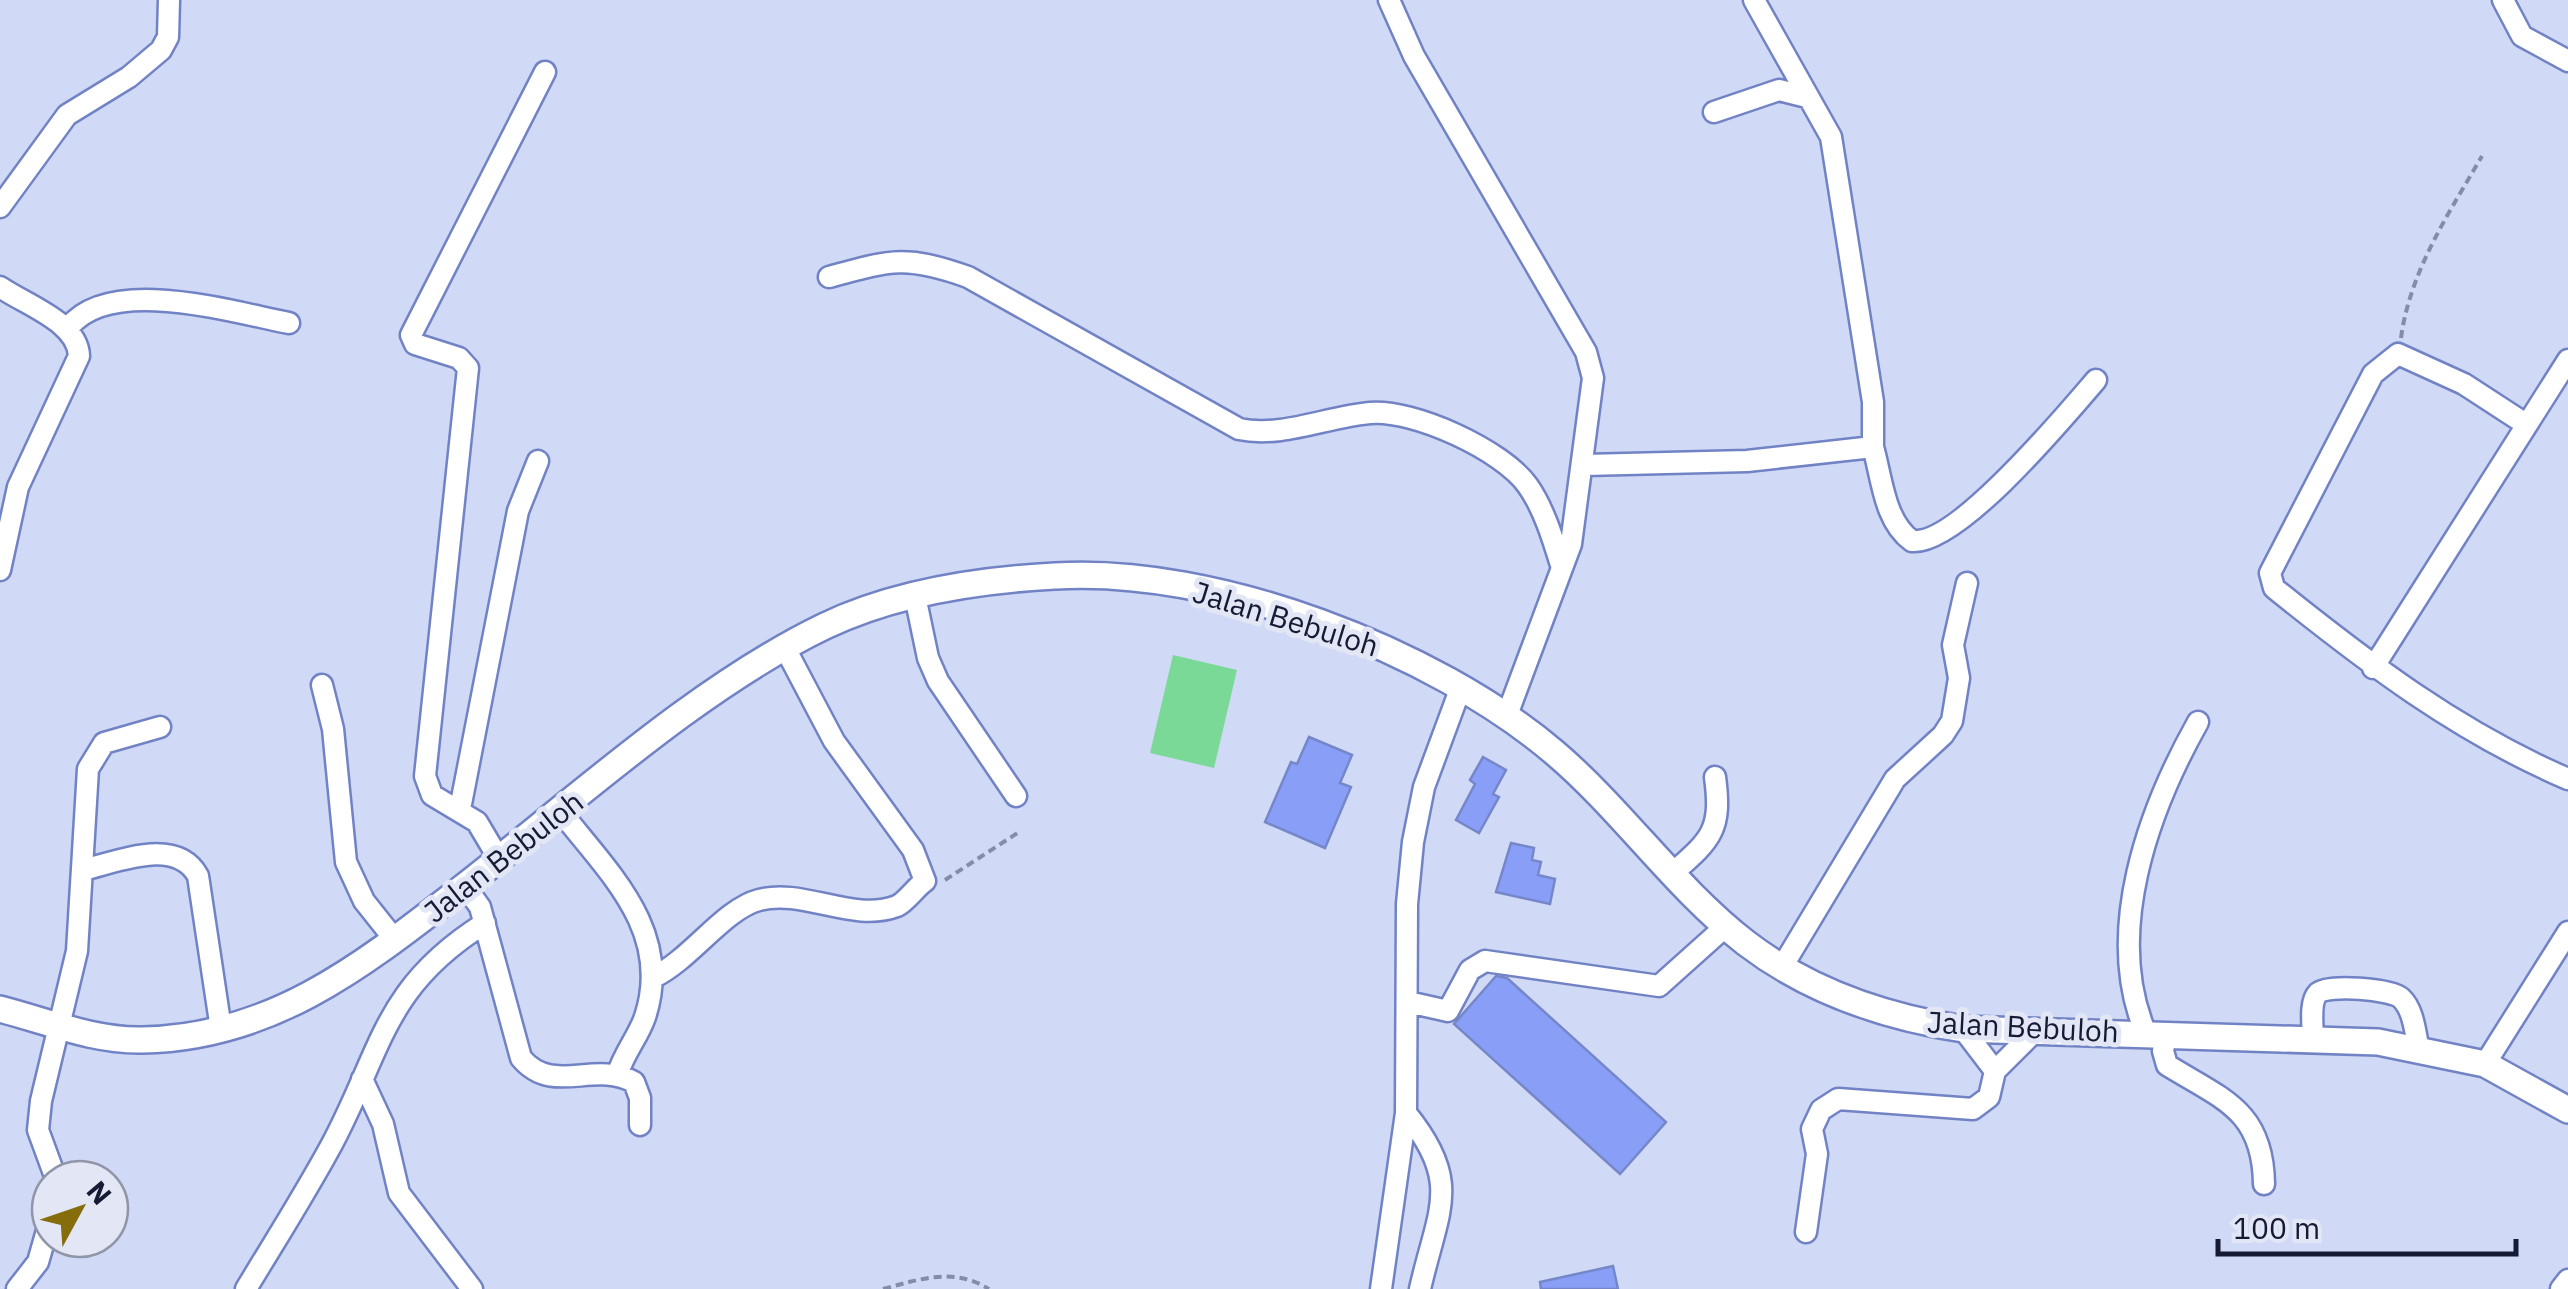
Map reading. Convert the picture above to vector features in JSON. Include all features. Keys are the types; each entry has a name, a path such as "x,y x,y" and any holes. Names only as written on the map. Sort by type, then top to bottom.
{"main road":[{"name":"Jalan Bebuloh","path":"0,1008 93,1036 147,1040 220,1029 282,1010 323,991 394,940 680,719 785,648 859,612 915,596 1051,576 1116,576 1264,606 1378,644 1461,687 1507,715 1556,754 1726,926 1782,967 1842,998 1902,1020 1963,1029 2156,1032 2378,1042 2485,1064 2568,1110"}],"street":[{"path":"0,207 67,115 129,77 161,50 168,36 169,0"},
{"path":"1389,0 1414,56 1586,352 1593,378 1585,465 1571,544 1507,715"},
{"path":"1754,0 1831,138 1873,402 1873,447 1889,510 1900,529 1912,541 1934,539 1993,492 2096,380"},
{"path":"2504,0 2522,36 2568,61"},
{"path":"500,859 477,822 460,808 432,795 425,776 468,368 460,358 415,344 412,330 486,194 545,72"},
{"path":"1714,112 1778,90 1807,97"},
{"path":"829,277 887,260 924,261 968,277 1239,429 1276,432 1376,413 1432,426 1491,453 1515,471 1540,507 1561,565"},
{"path":"0,286 32,310 69,327 79,344 80,356 18,487 0,570"},
{"path":"69,327 92,306 113,300 190,305 289,323"},
{"path":"2527,425 2464,384 2398,354 2373,374 2270,573 2274,588 2374,668 2494,744 2568,778"},
{"path":"2374,668 2568,360"},
{"path":"1585,465 1747,461 1873,447"},
{"path":"460,808 518,511 538,462"},
{"path":"1782,967 1896,778 1943,735 1952,721 1959,678 1953,645 1967,583"},
{"path":"915,596 928,658 938,680 1016,796"},
{"path":"654,977 672,968 758,900 793,897 865,908 899,905 926,881 913,850 834,741 785,648"},
{"path":"322,685 333,729 346,862 364,901 394,940"},
{"path":"1381,1289 1406,1113 1407,904 1413,842 1424,787 1461,687"},
{"path":"2198,722 2175,763 2135,880 2126,944 2135,1006 2156,1032 2168,1065 2209,1086 2240,1111 2254,1132 2263,1158 2264,1184"},
{"path":"49,1159 38,1130 77,950 88,769 93,755 114,739 160,728"},
{"path":"1674,872 1709,842 1716,828 1714,777"},
{"path":"561,812 631,901 645,926 654,977 644,1020 618,1074"},
{"path":"82,870 157,854 172,854 192,864 198,876 220,1029"},
{"path":"466,886 484,923 517,1049 527,1065 550,1076 618,1074 634,1082 640,1098 640,1125"},
{"path":"246,1289 332,1144 374,1045 427,964 484,923"},
{"path":"1408,1002 1448,1011 1470,970 1485,961 1581,973 1649,988 1674,974 1726,926"},
{"path":"2485,1064 2568,932"},
{"path":"2313,1039 2314,999 2320,991 2331,987 2391,993 2410,1009 2419,1050"},
{"path":"1963,1029 1995,1071"},
{"path":"1806,1232 1817,1154 1812,1129 1829,1102 1838,1098 1972,1109 1990,1097 1995,1071 2036,1029"},
{"path":"362,1078 383,1124 399,1193 472,1289"},
{"path":"1406,1113 1436,1154 1444,1181 1420,1289"},
{"path":"17,1289 39,1259"},
{"path":"2561,1289 2568,1280"}],"path":[{"path":"2398,354 2412,290 2436,236 2482,156"},
{"path":"926,881 948,879 1019,832"},
{"path":"883,1289 935,1275 968,1279 989,1289"}],"green space":[{"path":"1173,655 1237,670 1214,768 1150,753"}],"building":[{"path":"1309,737 1352,755 1340,783 1351,787 1325,848 1265,822 1291,762 1297,764"},
{"path":"1483,757 1506,770 1493,794 1499,797 1479,833 1456,820 1475,784 1470,780"},
{"path":"1511,843 1534,848 1532,860 1541,862 1538,875 1555,879 1550,904 1496,892"},
{"path":"1496,976 1507,978 1666,1122 1620,1174 1454,1024"},
{"path":"1613,1266 1618,1289 1541,1289 1540,1282"}]}
